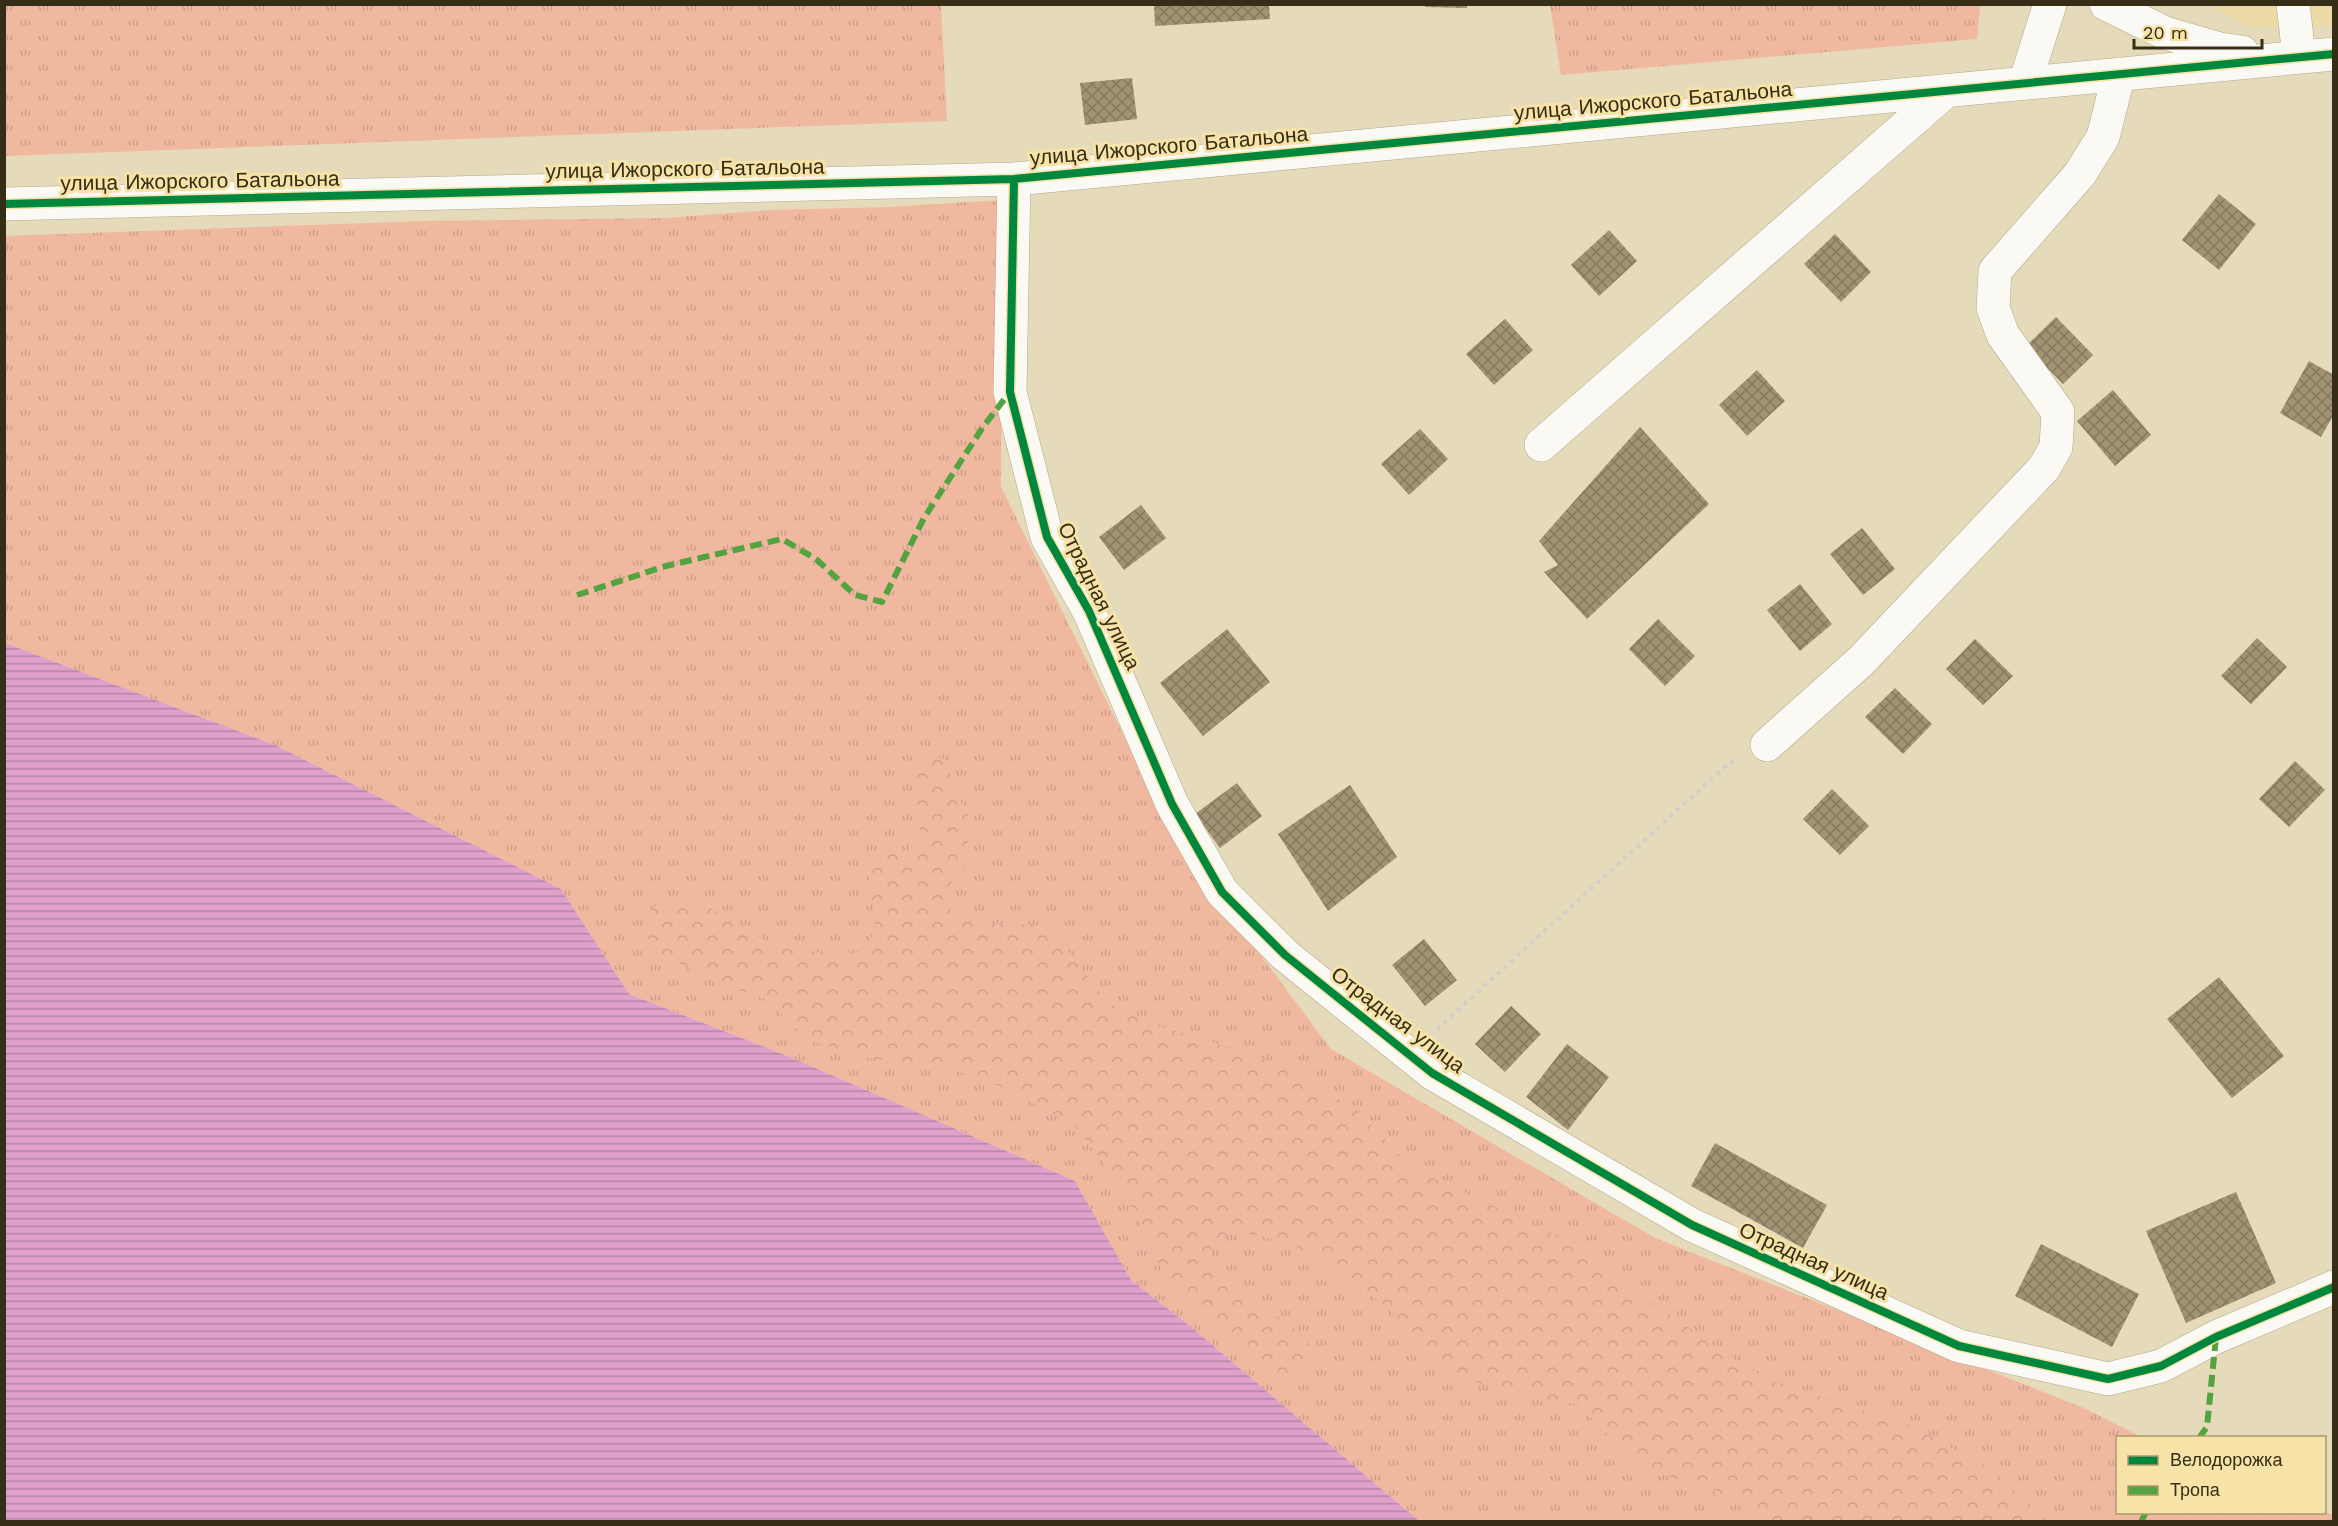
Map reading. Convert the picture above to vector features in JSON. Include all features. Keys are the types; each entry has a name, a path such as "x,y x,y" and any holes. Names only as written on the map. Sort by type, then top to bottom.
{"street":[{"path":"2025,83 2050,4"},
{"path":"2106,4 2165,33 2220,49 2289,57 2293,4"},
{"name":"улица Ижорского Батальона","path":"4,204 1014,179 2334,54"},
{"path":"1767,745 1861,661 2044,468 2056,447 2058,412 2003,335 1993,308 1995,271 2080,174 2103,137 2119,74"},
{"path":"1541,445 1945,92"},
{"name":"Отрадная улица","path":"1014,179 1010,392 1047,537 1089,611 1172,804 1222,892 1285,955 1432,1073 1692,1225 1959,1346 2108,1379 2161,1366 2216,1337 2334,1287"}],"path":[{"path":"1409,1055 1728,764 1767,745"}],"shaded area":[{"path":"2211,5 2333,5 2333,26 2248,27"},
{"path":"5,643 277,746 561,889 629,994 790,1057 1075,1181 1131,1280 1190,1326 1419,1521 5,1521"}],"green space":[{"path":"1550,4 1980,5 1977,39 1561,75"},
{"path":"4,5 941,5 947,121 5,156"},
{"path":"1002,200 1001,487 1177,844 1331,1049 1655,1238 2086,1409 2139,1436 2116,1436 2116,1514 2326,1512 2333,1515 2333,1521 1419,1521 1190,1326 1131,1280 1075,1181 790,1057 629,994 561,889 277,746 5,643 5,236 425,221 666,218 769,210 890,207"},
{"path":"924,751 949,761 952,790 968,812 968,866 949,885 951,912 977,923 1033,925 1058,938 1107,1002 1155,1025 1261,1057 1285,1069 1356,1109 1413,1169 1562,1238 1719,1349 1765,1378 1897,1419 1992,1469 2042,1515 2045,1521 1775,1521 1691,1483 1637,1467 1579,1405 1496,1389 1441,1369 1386,1306 1292,1244 1236,1230 1211,1244 1214,1271 1302,1334 1318,1356 1301,1378 1274,1374 1168,1283 1120,1184 1074,1125 1000,1086 948,1068 861,1057 808,1040 765,999 712,981 663,955 644,934 651,908 677,898 704,904 776,947 831,954 860,952 876,931 869,874 879,849 904,857 920,833 916,778"}],"building":[{"path":"1154,4 1269,4 1270,19 1155,26"},
{"path":"1425,4 1467,4 1467,8 1425,7"},
{"path":"1132,78 1137,119 1085,125 1080,83"},
{"path":"2219,194 2256,224 2219,270 2182,240"},
{"path":"1609,230 1637,261 1599,296 1571,265"},
{"path":"1835,234 1871,272 1841,302 1804,264"},
{"path":"2056,317 2093,355 2063,384 2026,346"},
{"path":"1505,319 1533,350 1494,385 1466,354"},
{"path":"2309,361 2334,375 2334,414 2321,437 2280,413"},
{"path":"1757,370 1785,401 1747,436 1719,405"},
{"path":"2113,390 2151,435 2115,466 2077,421"},
{"path":"1640,427 1709,504 1587,619 1544,572 1558,565 1539,541"},
{"path":"1420,429 1448,459 1409,495 1381,464"},
{"path":"1141,505 1166,538 1124,570 1099,537"},
{"path":"1862,528 1895,569 1863,595 1830,554"},
{"path":"1800,584 1832,624 1800,651 1767,610"},
{"path":"1658,619 1695,656 1665,686 1629,649"},
{"path":"1227,629 1270,682 1203,736 1160,683"},
{"path":"2257,638 2287,667 2251,704 2221,676"},
{"path":"1975,639 2013,676 1983,705 1946,669"},
{"path":"1895,688 1932,724 1903,754 1865,717"},
{"path":"2295,761 2325,790 2289,827 2259,799"},
{"path":"1237,783 1262,816 1220,848 1195,814"},
{"path":"1350,785 1397,857 1328,911 1278,834"},
{"path":"1832,789 1869,826 1840,855 1803,819"},
{"path":"1424,939 1457,980 1425,1006 1392,965"},
{"path":"2219,977 2284,1056 2232,1098 2167,1019"},
{"path":"1511,1006 1541,1034 1505,1072 1475,1044"},
{"path":"1567,1044 1609,1077 1568,1130 1526,1097"},
{"path":"1715,1143 1827,1205 1803,1248 1691,1186"},
{"path":"2236,1192 2276,1283 2186,1323 2146,1231"},
{"path":"2041,1244 2139,1294 2112,1347 2015,1296"}],"marked path":[{"path":"577,595 666,566 782,539 816,559 855,595 882,602 924,518 983,427 1010,392"},
{"path":"2200,1436 2207,1427 2216,1337"},
{"path":"2141,1522 2145,1514"}],"cycle path":[{"path":"4,204 1014,179 2334,54"},
{"path":"1014,179 1010,392 1047,537 1089,611 1172,804 1222,892 1285,955 1432,1073 1692,1225 1959,1346 2108,1379 2161,1366 2216,1337 2334,1287"}]}
